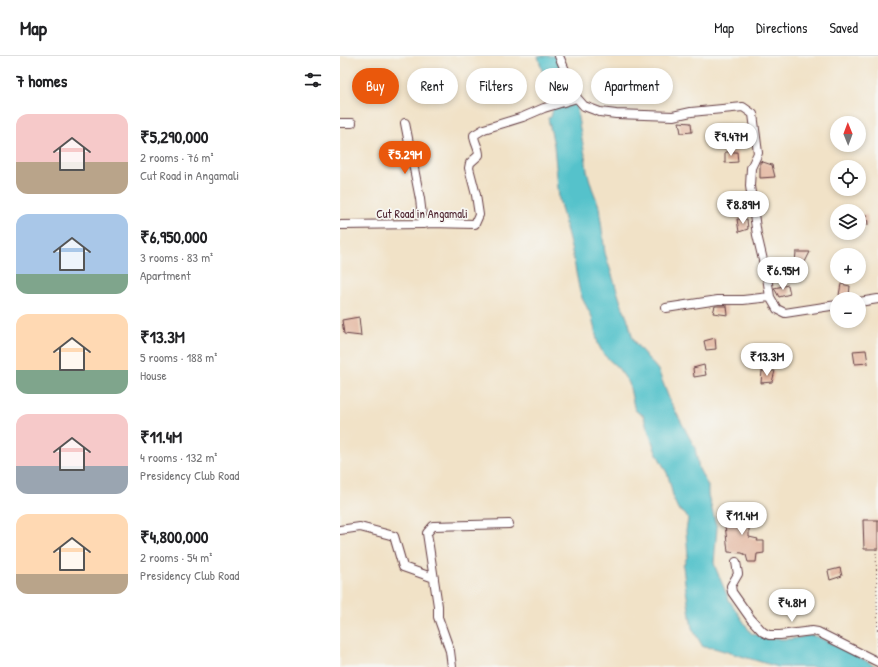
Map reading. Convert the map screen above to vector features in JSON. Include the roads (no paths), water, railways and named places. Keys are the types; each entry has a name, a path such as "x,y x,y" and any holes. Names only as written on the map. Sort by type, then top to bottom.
{"street":[{"path":"560,56 565,68"},
{"name":"Cut Road in Angamali","path":"340,225 430,223 475,224 479,215 476,195 469,168 470,163 479,154 479,150 474,141 474,135 484,129 523,117 557,104"},
{"path":"582,104 600,112 616,114 673,116 690,112 743,107 753,114 758,153 751,168 750,186 757,235 770,297 777,309 785,313 830,306"},
{"path":"340,123 352,123"},
{"path":"405,124 420,199 423,224"},
{"path":"666,308 718,300 743,300 770,297"},
{"path":"866,301 878,299"},
{"path":"452,667 450,652 438,617 438,606 427,533 433,526 509,524"},
{"path":"340,530 360,527 394,536 403,567 434,578"},
{"path":"736,562 738,574 731,586 732,592 751,619 763,632 769,635 780,635 812,631 818,632 878,662"}],"water":[{"path":"538,56 555,56 564,68 541,68"},
{"path":"552,104 576,104 587,171 599,206 605,253 632,336 636,344 658,370 670,401 695,448 699,469 708,486 708,495 717,528 714,563 729,600 751,633 768,639 792,639 810,635 818,637 877,667 778,667 714,648 703,647 692,628 683,566 688,555 686,531 688,519 685,514 678,509 674,500 668,475 655,450 643,415 636,411 634,407 629,383 618,368 604,355 598,344 592,317 582,298 579,288 559,199 554,145 548,118 551,117 553,109"}]}
